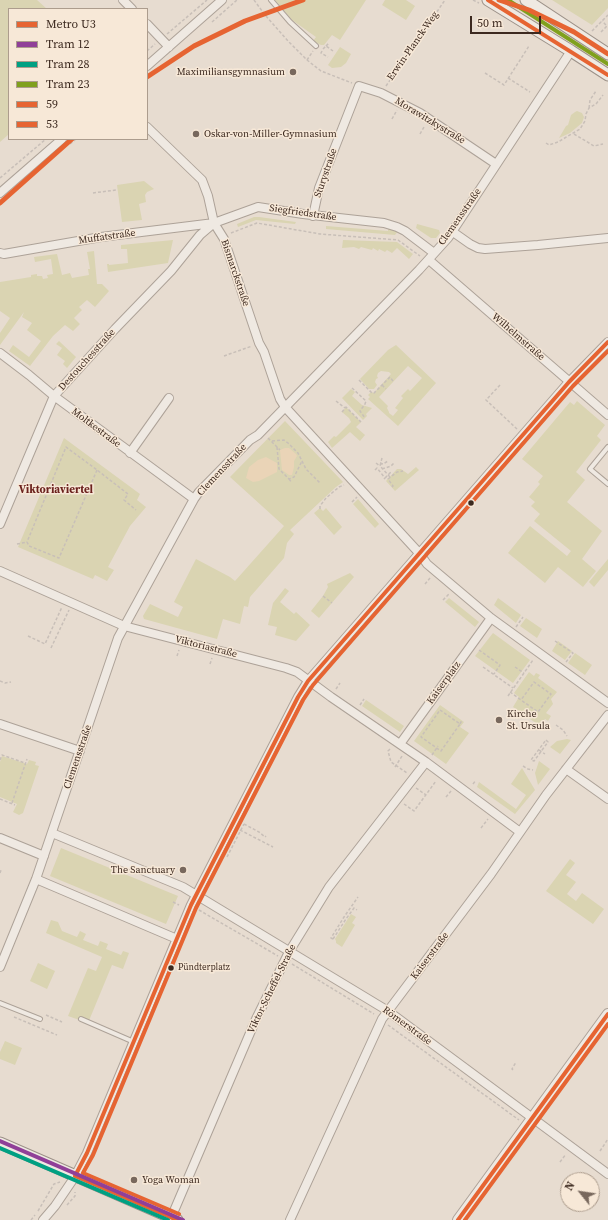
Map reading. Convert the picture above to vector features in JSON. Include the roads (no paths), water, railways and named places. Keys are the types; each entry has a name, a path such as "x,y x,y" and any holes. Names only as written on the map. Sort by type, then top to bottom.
{"main road":[{"path":"488,0 571,50 608,75"},
{"path":"526,0 608,54"},
{"path":"0,1143 174,1219"}],"street":[{"path":"123,0 131,8"},
{"path":"148,65 222,0"},
{"path":"148,25 169,46"},
{"name":"Clemensstraße","path":"0,967 3,951 36,879 118,638 144,594 194,500 199,492 250,440 258,435 432,257 453,232 571,50"},
{"name":"Morawitzkystraße","path":"359,86 381,93 420,113 496,164"},
{"name":"Sturystraße","path":"314,216 319,188 359,86"},
{"path":"148,128 202,180 210,202 214,223"},
{"path":"0,193 61,140"},
{"name":"Siegfriedstraße","path":"214,223 258,207 314,216 384,223 397,227 432,257"},
{"name":"Bismarckstraße","path":"214,223 222,235 280,399 285,407 420,554 427,564 491,618"},
{"name":"Muffatstraße","path":"0,253 4,254 101,237 214,223"},
{"name":"Destouchesstraße","path":"0,524 54,396 90,355 180,261 200,235 214,223"},
{"path":"453,232 470,244 478,248 485,249 608,238"},
{"name":"Wilhelmstraße","path":"432,257 569,382 608,414"},
{"path":"43,1220 55,1206 75,1176 87,1153 196,895 308,680 420,554 569,382 608,342"},
{"name":"Moltkestraße","path":"0,354 194,500"},
{"path":"130,453 169,398"},
{"name":"Viktoriastraße","path":"0,571 124,626 297,672 400,744"},
{"path":"491,618 608,704"},
{"name":"Kaiserplatz","path":"400,744 491,618"},
{"name":"Kaiserstraße","path":"290,1220 382,1019 470,902 566,768 608,715"},
{"path":"0,724 80,751"},
{"path":"400,744 428,759 520,832"},
{"name":"Viktor-Scheffel-Straße","path":"174,1219 236,1065 284,960 330,887 428,759"},
{"path":"566,768 608,799"},
{"path":"52,832 149,872 183,887 196,895"},
{"path":"0,838 44,856"},
{"path":"36,879 177,939"},
{"name":"Römerstraße","path":"196,895 388,1011 529,1122 608,1174"},
{"path":"458,1220 608,1014"}],"lane":[{"path":"271,0 290,22 316,46"},
{"path":"608,447 590,469 608,484"},
{"path":"0,1004 40,1019"},
{"path":"81,1019 134,1042"}],"metro line":[{"name":"U3","path":"148,76 194,46 245,21 303,0"},
{"name":"U3","path":"499,0 529,10 574,32 608,54"},
{"name":"U3","path":"0,203 71,140"}],"tram line":[{"name":"23","path":"508,0 608,64"},
{"name":"12","path":"0,1141 183,1220"},
{"name":"28","path":"0,1148 168,1220"}],"place":[{"name":"Maximiliansgymnasium","path":"293,72"},
{"name":"Oskar-von-Miller-Gymnasium","path":"196,134"},
{"name":"Kirche St. Ursula","path":"499,720"},
{"name":"The Sanctuary","path":"183,870"},
{"name":"Pündterplatz","path":"171,968"},
{"name":"Yoga Woman","path":"134,1180"}],"district":[{"name":"Viktoriaviertel","path":"56,490"}]}
